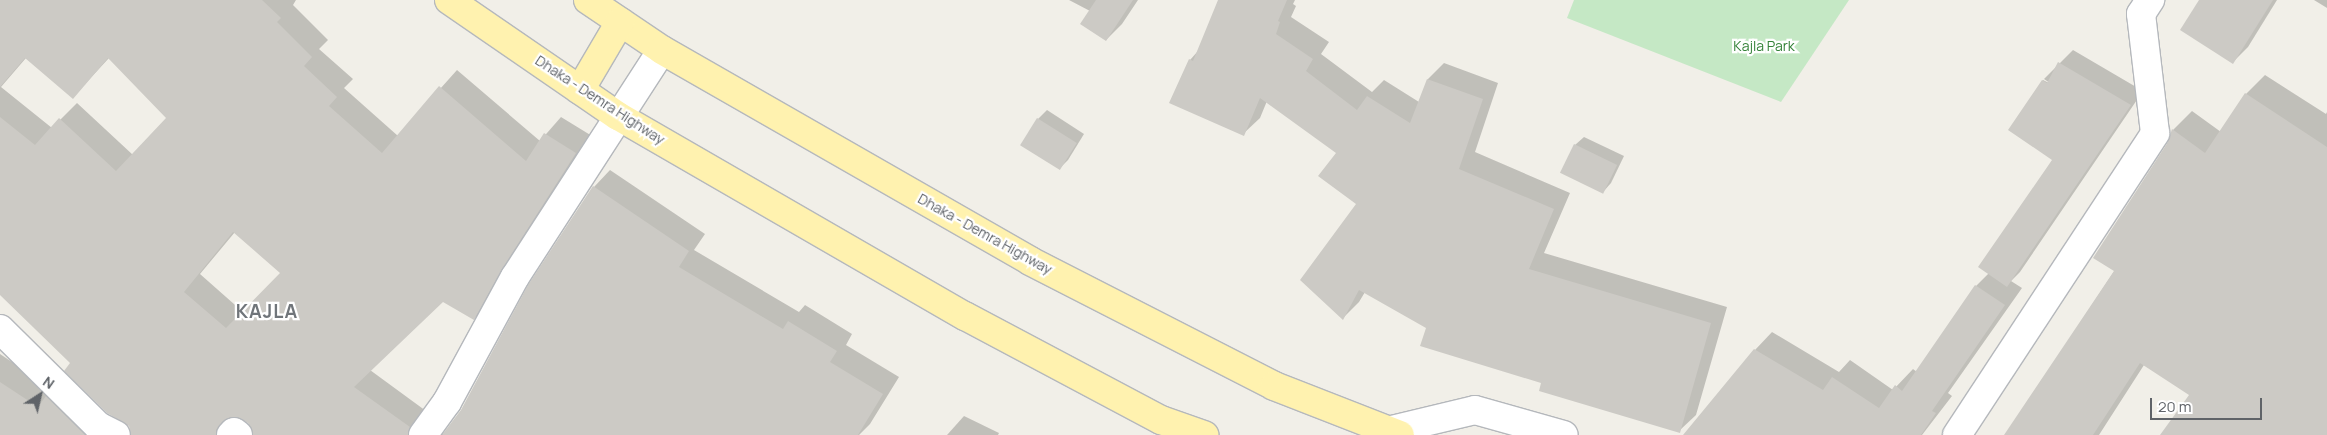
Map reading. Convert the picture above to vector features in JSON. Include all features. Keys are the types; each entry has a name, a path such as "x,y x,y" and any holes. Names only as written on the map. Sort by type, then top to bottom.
{"main road":[{"name":"Dhaka - Demra Highway","path":"449,0 618,116 1156,428 1204,435"},
{"name":"Dhaka - Demra Highway","path":"588,0 662,50 1030,261 1274,386 1393,433"},
{"path":"580,90 620,22"}],"street":[{"path":"1957,435 2154,134 2141,14 2150,0"},
{"path":"423,435 447,402 515,277 662,50"},
{"path":"0,329 98,426 116,435"},
{"path":"1393,433 1475,410 1564,435"},
{"path":"231,435 234,432 238,435"}],"green space":[{"name":"Kajla Park","path":"1574,0 1849,0 1781,102 1567,18"}],"building":[{"path":"0,0 262,0 281,18 277,22 312,57 304,66 337,97 329,106 382,153 439,86 526,161 544,133 576,153 502,269 474,320 443,302 354,387 410,427 408,435 253,435 248,423 236,417 223,421 216,430 216,435 131,435 129,426 107,413 64,371 70,363 0,295 0,117 35,145 59,118 116,171 166,118 108,58 73,99 25,58 0,87","holes":["233,232 280,273 226,328 184,292"]},
{"path":"1096,0 1133,0 1106,41 1080,24"},
{"path":"1218,0 1287,0 1278,21 1280,22 1276,34 1313,59 1306,71 1357,110 1367,96 1410,123 1427,79 1483,99 1459,169 1554,209 1529,269 1711,323 1680,433 1539,391 1541,383 1420,346 1426,328 1359,290 1343,320 1300,280 1356,204 1318,176 1336,153 1260,98 1244,136 1169,103 1189,59 1193,61"},
{"path":"2199,0 2273,0 2233,64 2180,30"},
{"path":"2058,62 2131,105 2007,287 1978,267 2052,160 2008,130 2042,80 2047,83"},
{"path":"2245,93 2327,147 2327,435 2160,435 2189,395 2140,363 2093,435 2004,435 2114,271 2093,258 2168,142 2172,129 2205,153"},
{"path":"1037,118 1077,143 1060,170 1020,145"},
{"path":"1574,144 1617,165 1603,194 1560,173"},
{"path":"593,186 689,251 679,267 783,329 788,321 837,351 830,362 883,394 858,435 442,435 461,410 528,285"},
{"path":"1975,285 2005,305 1932,411 1936,413 1921,435 1683,435 1754,349 1823,390 1832,377 1879,408 1895,385 1902,391"},
{"path":"0,382 38,407 46,396 85,435 0,435"}],"district":[{"name":"KAJLA","path":"267,312"}]}
